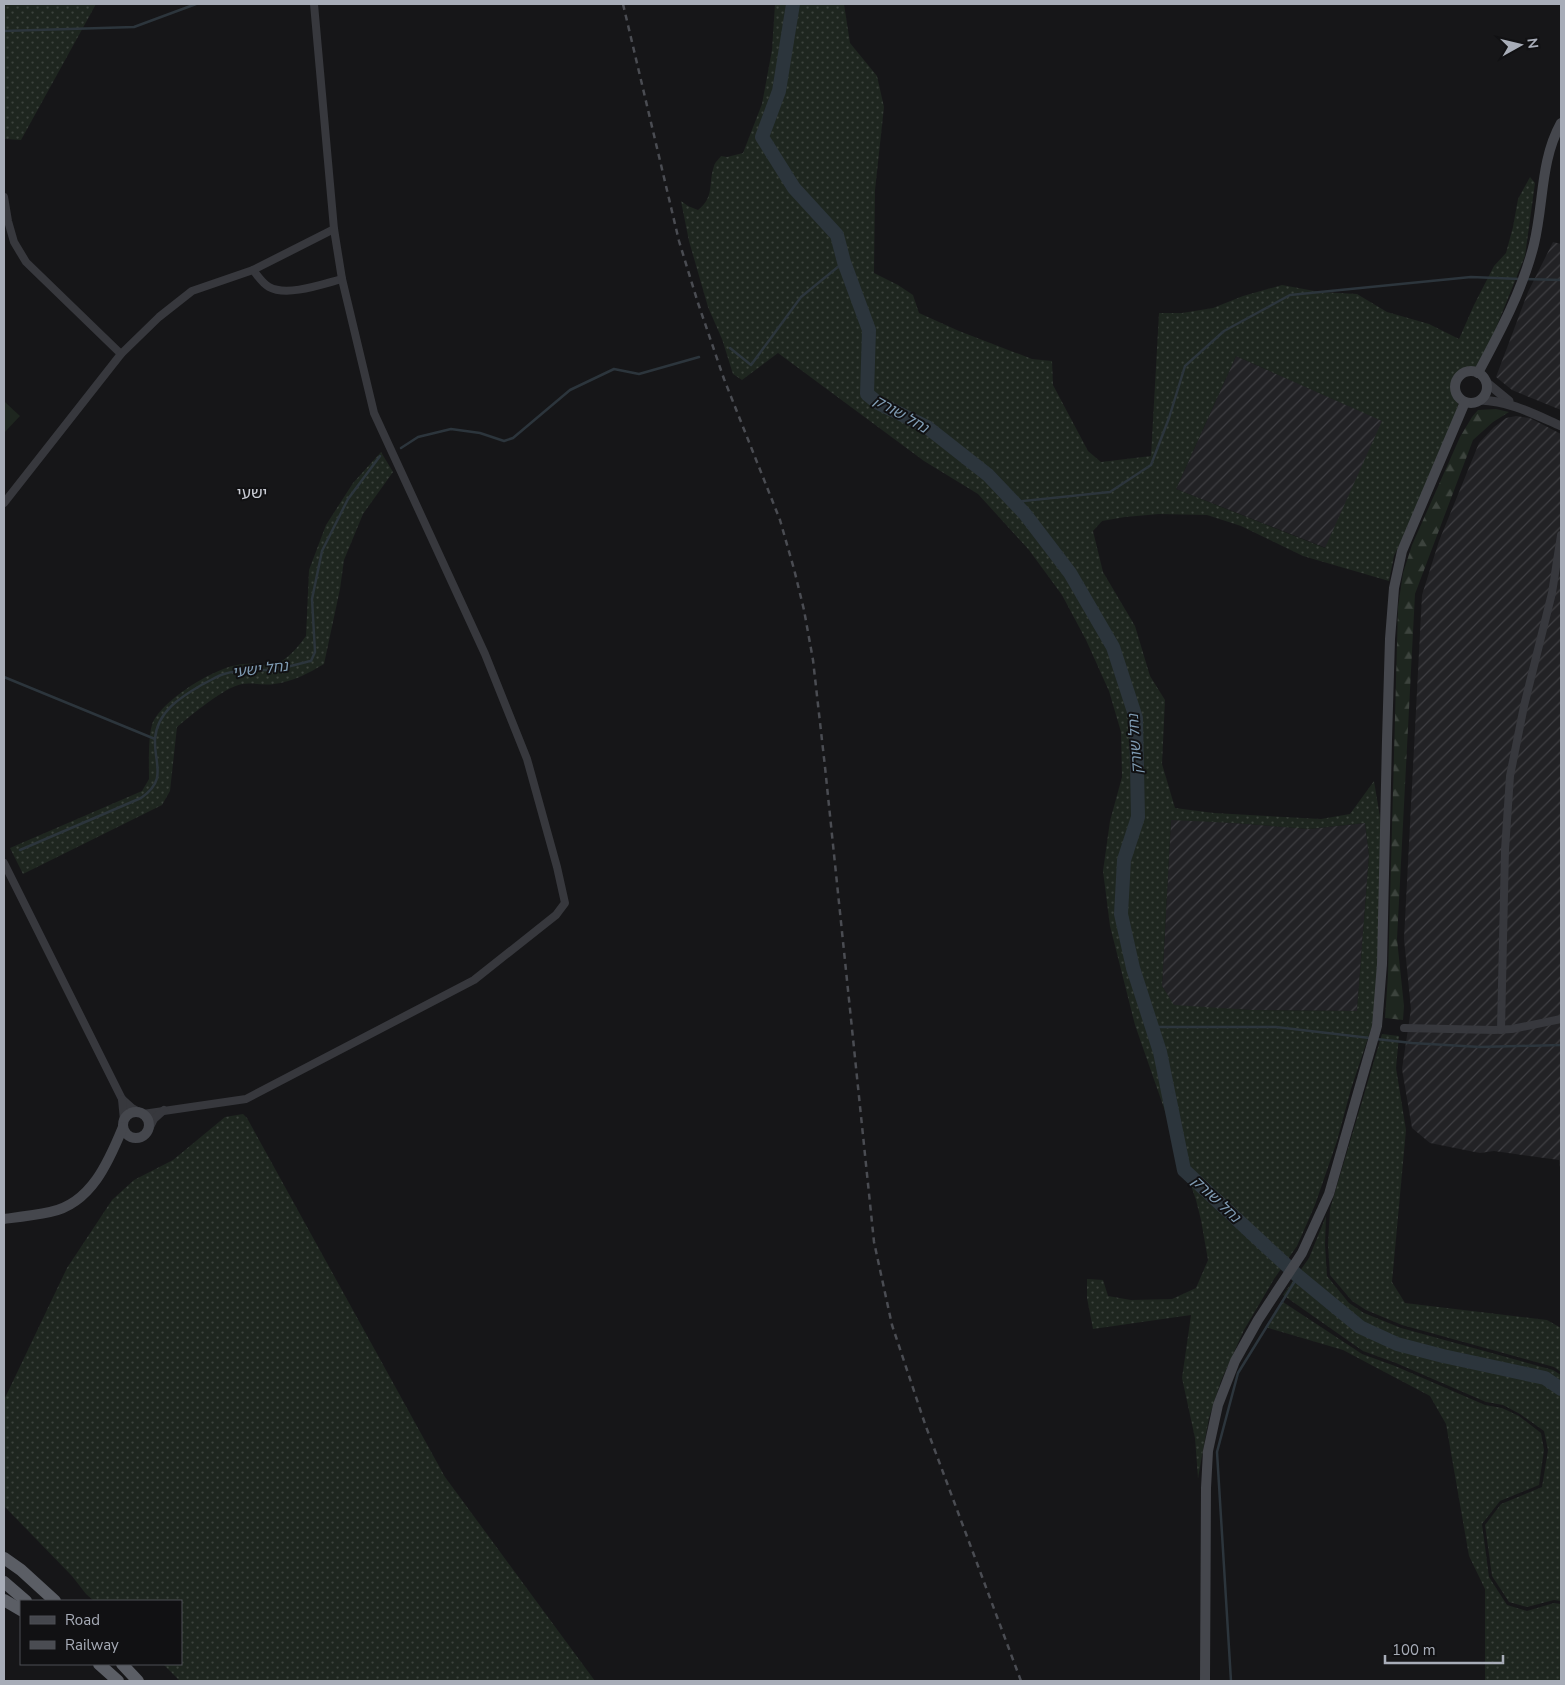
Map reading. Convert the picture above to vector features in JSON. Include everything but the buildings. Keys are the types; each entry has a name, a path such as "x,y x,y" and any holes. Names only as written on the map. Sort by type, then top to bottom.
{"highway":[{"path":"4,1553 54,1600"},
{"path":"4,1558 21,1570"},
{"path":"4,1582 25,1600"},
{"path":"4,1600 20,1609"},
{"path":"100,1665 118,1681"},
{"path":"123,1665 138,1681"}],"main road":[{"path":"1478,373 1526,274 1535,242 1546,163 1554,136 1561,122"},
{"path":"1468,371 1478,373 1486,382 1485,395 1474,403 1460,400 1455,391 1458,377 1468,371"},
{"path":"1205,1681 1206,1488 1211,1432 1218,1404 1235,1361 1258,1320 1302,1254 1322,1211 1332,1185 1377,1026 1382,964 1387,731 1390,639 1394,588 1402,551 1465,402"},
{"path":"4,1219 51,1212 72,1204 82,1197 90,1188 114,1150 124,1124 131,1113 141,1113 148,1120 149,1129 144,1136 124,1142 114,1150"},
{"path":"124,1124 127,1135 135,1139"}],"street":[{"path":"4,863 122,1099 141,1113 246,1099 474,980 556,915 565,903 527,759 485,654 374,413 342,279 334,229 314,4"},
{"path":"4,197 14,242 26,262 121,354"},
{"path":"4,503 121,354 158,317 192,291 253,270 334,229"},
{"path":"253,270 267,286 284,290 302,289 342,279"},
{"path":"1486,382 1513,405"},
{"path":"1480,400 1500,401 1513,405 1561,426"},
{"path":"1501,1030 1505,850 1510,776 1522,714 1552,592 1561,535"},
{"path":"1404,1028 1501,1030 1561,1019"},
{"path":"122,1099 124,1124"},
{"path":"149,1129 154,1120 164,1110"}],"shaded area":[{"path":"1553,242 1561,244 1561,410 1512,390 1496,377 1528,292"},
{"path":"1236,356 1383,421 1326,548 1176,489"},
{"path":"1516,416 1530,418 1561,434 1561,1174 1559,1160 1494,1151 1480,1153 1430,1143 1412,1128 1402,1069 1411,1009 1404,939 1422,595 1439,541 1479,443 1494,427 1506,418"},
{"path":"1171,819 1309,829 1365,823 1369,855 1357,1011 1251,1010 1174,1006 1162,986"}],"green space":[{"path":"4,4 96,4 21,140 4,139"},
{"path":"775,4 844,4 850,43 877,76 884,107 875,190 874,273 913,295 919,313 959,331 1032,359 1052,361 1053,385 1088,451 1101,462 1151,456 1159,313 1182,313 1213,308 1243,296 1282,285 1320,292 1357,294 1387,312 1429,324 1459,339 1494,266 1506,253 1518,199 1530,177 1535,183 1525,256 1486,353 1472,372 1461,378 1457,412 1416,510 1394,556 1389,581 1303,556 1241,526 1207,515 1159,514 1125,517 1102,521 1093,531 1103,572 1135,626 1150,676 1165,700 1162,764 1175,808 1214,813 1321,819 1350,814 1374,781 1382,829 1379,973 1372,1026 1351,1089 1337,1141 1315,1205 1297,1246 1274,1279 1244,1330 1221,1381 1209,1418 1198,1478 1195,1438 1182,1378 1191,1315 1093,1329 1087,1298 1087,1279 1103,1280 1108,1296 1131,1300 1172,1299 1196,1288 1208,1260 1196,1200 1135,1025 1110,926 1103,871 1110,821 1122,777 1121,732 1109,691 1086,640 1062,595 1029,550 978,494 924,461 778,353 742,380 733,374 722,339 708,307 689,241 681,201 698,210 709,195 712,172 716,162 721,156 727,157 743,153 762,104 772,50","holes":["1236,356 1382,421 1325,548 1176,489","1171,820 1309,829 1365,823 1369,855 1357,1011 1252,1010 1174,1005 1162,986"]},
{"path":"4,403 20,416 4,433"},
{"path":"1496,409 1509,412 1493,422 1473,440 1415,594 1397,939 1404,1006 1403,1020 1385,1018 1388,975 1398,607 1403,573 1412,545 1460,437 1478,410"},
{"path":"381,452 393,472 363,514 344,560 340,589 324,664 306,674 281,683 234,686 208,702 177,727 170,791 162,805 23,874 10,848 142,791 149,779 149,744 152,725 165,706 188,688 215,673 241,664 274,664 285,659 299,645 306,636 309,570 326,525 353,483"},
{"path":"1382,1034 1399,1036 1396,1068 1406,1130 1392,1282 1405,1303 1547,1320 1561,1328 1561,1372 1554,1367 1402,1325 1366,1310 1352,1301 1330,1275 1328,1245 1330,1209"},
{"path":"243,1114 247,1118 445,1477 595,1681 180,1681 164,1665 182,1665 182,1600 93,1600 4,1506 4,1400 67,1268 112,1200 134,1180 173,1160 225,1117"},
{"path":"1326,1216 1327,1276 1349,1303 1364,1313 1401,1328 1553,1370 1561,1375 1561,1601 1554,1600 1527,1607 1509,1602 1492,1576 1485,1525 1501,1504 1542,1487 1548,1450 1544,1431 1520,1414 1503,1405 1486,1402 1396,1363 1363,1351 1283,1295 1309,1258"},
{"path":"1283,1302 1362,1354 1395,1366 1485,1405 1502,1408 1519,1416 1541,1433 1544,1450 1539,1485 1500,1501 1482,1524 1489,1577 1507,1605 1527,1611 1554,1603 1561,1604 1561,1681 1485,1681 1485,1589 1469,1556 1446,1424 1430,1396 1343,1350 1265,1327"}],"waterway":[{"path":"4,31 134,27 196,4"},
{"name":"נחל שורק","path":"793,4 779,91 762,137 794,188 837,235 844,262 869,330 867,394 878,403 927,427 988,475 1025,514 1070,573 1113,647 1136,718 1138,817 1124,860 1121,914 1133,968 1160,1052 1184,1170 1298,1276 1360,1327 1397,1344 1545,1378 1561,1389"},
{"path":"730,348 751,365 801,297 844,262"},
{"path":"1014,502 1110,492 1151,465 1169,418 1185,366 1224,331 1290,295 1471,277 1520,279"},
{"path":"1525,279 1561,280"},
{"name":"נחל ישעי","path":"401,448 418,437 451,429 480,433 504,441 513,438 570,390 614,369 639,374 699,357"},
{"name":"נחל ישעי","path":"20,850 141,798 149,791 157,778 155,739 160,720 186,694 216,677 230,672 277,669 311,661 315,652 312,599 322,551 348,499 380,456"},
{"path":"4,677 155,739"},
{"path":"1152,1027 1276,1027 1370,1038"},
{"path":"1376,1039 1480,1047 1561,1045"},
{"path":"1231,1681 1217,1452 1238,1373 1298,1276"}],"railway":[{"path":"623,4 679,241 724,379 780,520 804,610 813,660 825,767 874,1242 892,1325 925,1424 1021,1681"}],"district":[{"name":"ישעי","path":"252,493"}]}
